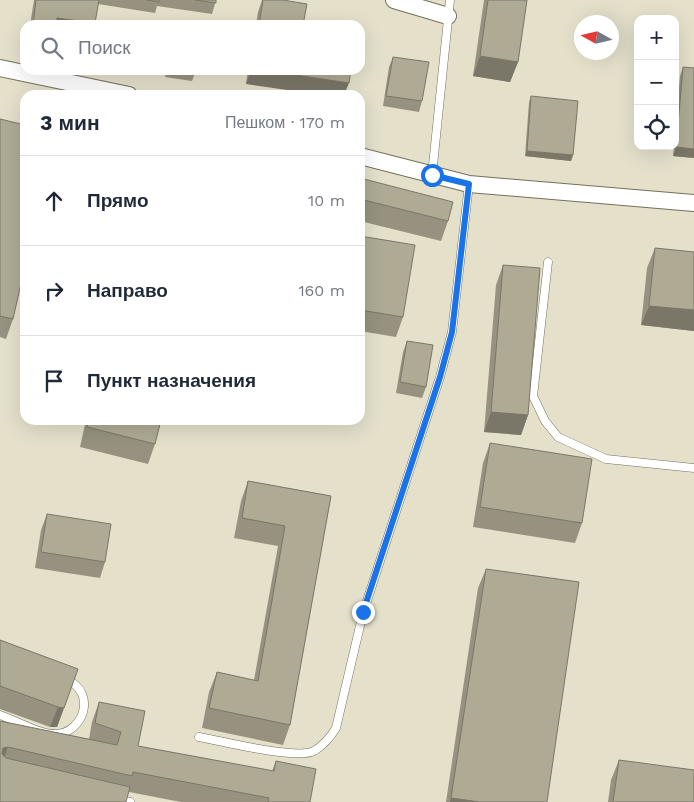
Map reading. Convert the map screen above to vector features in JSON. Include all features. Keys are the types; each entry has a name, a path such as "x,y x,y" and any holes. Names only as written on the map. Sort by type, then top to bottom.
{"street":[{"path":"394,0 449,8"},
{"path":"0,68 20,72"},
{"path":"33,75 105,90"},
{"path":"365,157 469,184 694,203"}],"lane":[{"path":"432,175 449,8"},
{"path":"199,737 297,754 313,752 328,741 336,728 363,612 440,377 449,341 459,284 469,184"},
{"path":"548,262 533,396 545,421 558,437 606,459 694,468"},
{"path":"0,715 45,732 56,734 67,732 76,726 84,707 82,690 76,683 59,676"},
{"path":"112,798 130,802"}],"building":[{"path":"36,0 99,0 96,20 57,18 57,20 34,20"},
{"path":"195,0 216,0 216,3"},
{"path":"263,0 283,0 307,4 304,20 260,20"},
{"path":"488,0 527,0 518,62 480,56"},
{"path":"393,57 429,62 422,101 386,96"},
{"path":"683,67 694,68 694,149 679,147 679,113"},
{"path":"296,75 350,75 349,83"},
{"path":"531,96 578,101 573,155 527,151"},
{"path":"0,119 20,124 20,288 13,319 0,316"},
{"path":"365,179 453,202 448,221 365,200"},
{"path":"365,237 415,245 403,317 365,311"},
{"path":"655,248 694,252 694,310 649,306"},
{"path":"503,265 540,268 528,415 491,412"},
{"path":"407,341 433,345 426,387 400,382"},
{"path":"88,425 160,425 155,444 87,427"},
{"path":"490,443 592,459 582,523 480,507"},
{"path":"248,481 331,496 290,725 209,708 217,672 258,681 285,526 242,518"},
{"path":"47,514 111,524 105,562 41,552"},
{"path":"486,569 579,582 547,802 480,802 451,798"},
{"path":"0,640 78,669 64,708 0,686"},
{"path":"99,702 145,711 138,746 274,771 276,761 316,769 310,802 268,802 269,798 133,772 132,776 8,747 3,748 2,754 6,758 130,787 126,802 0,802 0,721 117,745 121,732 95,723"},
{"path":"619,760 694,770 694,802 613,802"}],"route":[{"path":"363,612 440,377 452,332 469,184 432,175"}]}
